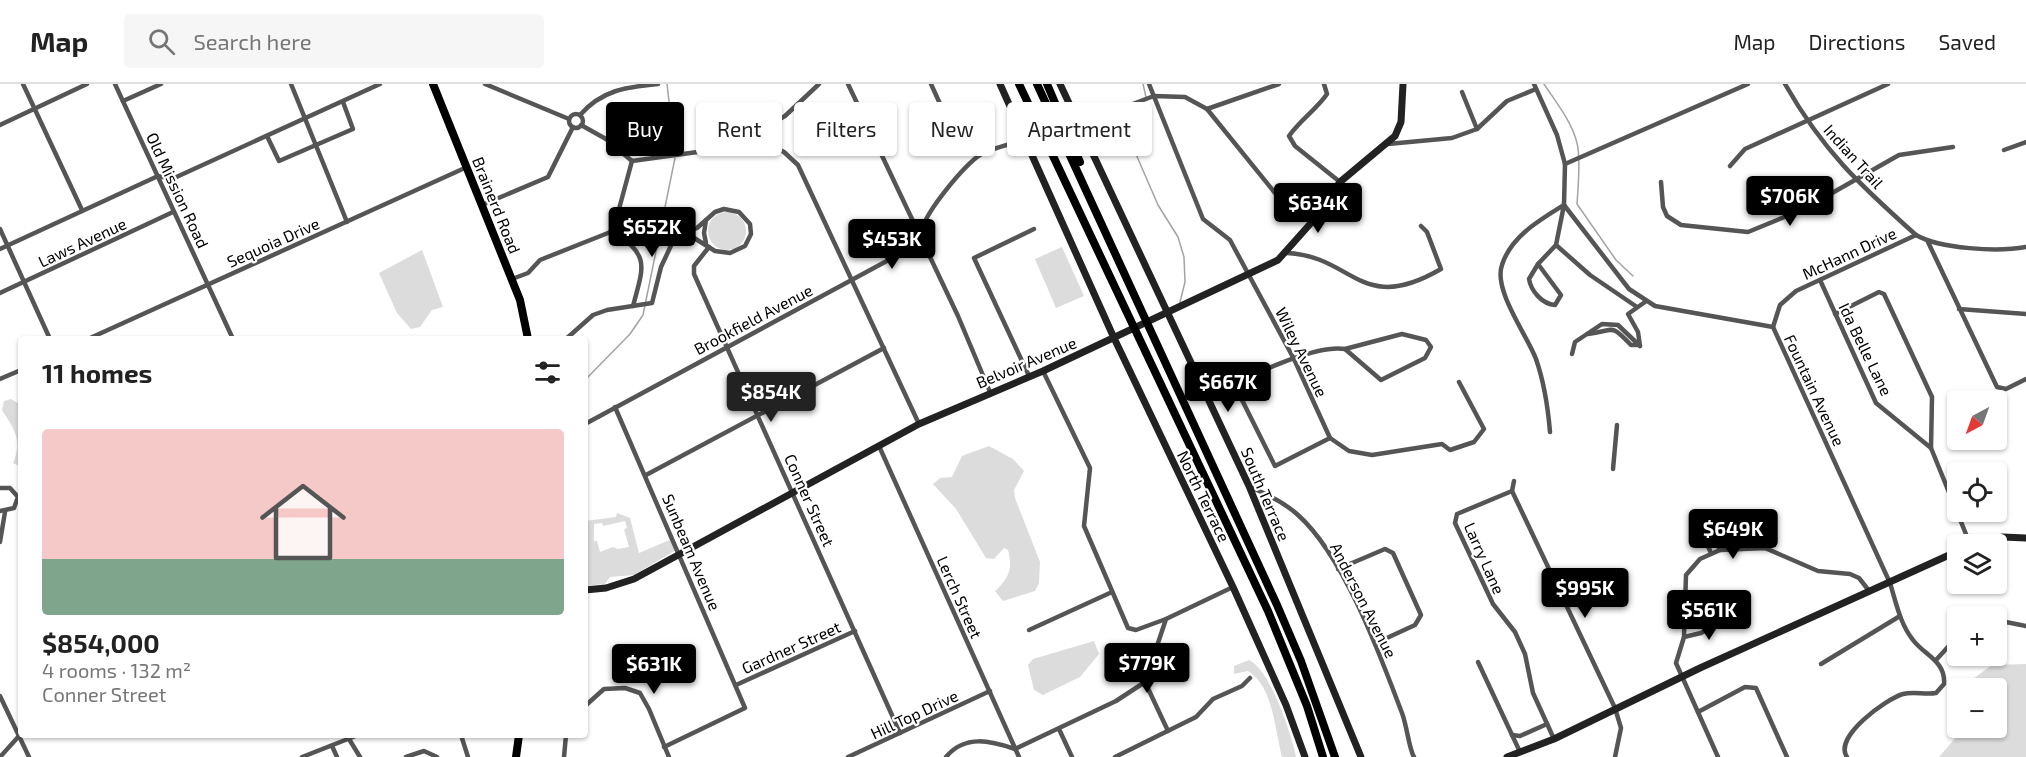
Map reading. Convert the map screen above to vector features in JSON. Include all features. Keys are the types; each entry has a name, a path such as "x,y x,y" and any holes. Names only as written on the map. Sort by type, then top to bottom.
{"highway":[{"path":"1013,84 1024,102"},
{"path":"1019,84 1028,102"},
{"path":"1037,84 1281,614 1301,661 1335,757"},
{"path":"1047,84 1111,241"},
{"path":"1053,156 1268,611 1307,706 1323,757"}],"main road":[{"name":"Brainerd Road","path":"433,84 520,300 527,336"},
{"path":"516,757 519,738"}],"street":[{"path":"23,84 82,210"},
{"path":"0,125 87,84"},
{"name":"Old Mission Road","path":"115,84 232,336"},
{"path":"123,101 161,84"},
{"path":"291,84 347,222"},
{"path":"0,249 158,176 172,179 380,84"},
{"path":"485,84 569,119 573,128"},
{"path":"580,115 602,95 614,90 658,84"},
{"path":"782,118 819,84"},
{"path":"848,84 958,316 990,392"},
{"path":"931,84 939,102"},
{"name":"North Terrace","path":"1000,84 1008,102"},
{"name":"South Terrace","path":"1060,84 1069,102"},
{"name":"Wiley Avenue","path":"1149,84 1203,219 1230,240 1294,359 1330,438"},
{"path":"1206,109 1279,84"},
{"path":"1324,84 1327,93 1321,103 1306,115 1289,136 1295,146 1340,182"},
{"name":"Belvoir Avenue","path":"588,589 625,583 919,424 1114,338 1278,261 1287,253 1340,182 1388,144 1401,122 1403,84"},
{"path":"1565,164 1748,84"},
{"name":"Indian Trail","path":"1785,84 1807,121 1854,180 1916,235"},
{"path":"1730,166 1745,149 1888,84"},
{"path":"1388,144 1452,138 1477,129 1507,100 1535,87 1557,135 1565,164 1564,205 1556,245 1538,264 1529,279 1531,288 1546,304 1555,305 1561,295 1538,264"},
{"path":"1462,92 1477,129"},
{"path":"1138,102 1154,96 1185,97 1206,109 1275,193"},
{"path":"267,136 279,161 353,129 343,102"},
{"path":"569,119 573,114 580,115"},
{"path":"580,115 581,125"},
{"path":"482,205 548,177 573,128 581,125 606,139 632,161 696,152"},
{"path":"2004,150 2026,142"},
{"path":"1661,182 1663,207 1667,216 1681,225 1748,232 1804,209 1899,155 1953,147"},
{"path":"782,151 798,165 919,424"},
{"path":"922,242 923,225 932,207 978,156"},
{"name":"North Terrace","path":"1033,156 1114,338 1233,587 1286,705 1305,757"},
{"name":"South Terrace","path":"1094,156 1166,314 1249,486 1361,757"},
{"path":"613,231 632,161"},
{"name":"Sequoia Drive","path":"95,336 467,167"},
{"path":"165,192 172,179"},
{"path":"1550,432 1536,359 1513,314 1501,279 1501,267 1520,235 1564,205"},
{"name":"Fountain Avenue","path":"1564,205 1629,289 1645,302 1671,310 1773,327 1890,583 1900,616 1913,640 1936,660"},
{"path":"569,336 593,315 607,310 652,303 661,267 675,237 697,228 706,219 723,209 733,209 744,216 750,224 748,241 738,251 722,254 691,236 675,237"},
{"name":"Laws Avenue","path":"0,293 173,212"},
{"path":"706,219 704,233 708,247"},
{"path":"1287,253 1306,254 1366,285 1384,289 1430,276 1441,269 1427,232 1421,226"},
{"path":"0,229 49,336"},
{"path":"1029,376 974,258 1034,229"},
{"path":"512,279 528,273 540,260 613,231"},
{"path":"613,231 636,246 640,255 640,281 633,306"},
{"name":"McHann Drive","path":"1773,327 1780,305 1796,291 1916,235 1928,242 2008,250 2026,247"},
{"name":"Brookfield Avenue","path":"588,422 922,242"},
{"path":"1928,242 1997,387 2006,388 2026,379"},
{"path":"1556,245 1590,275 1638,307"},
{"name":"Conner Street","path":"708,247 693,270 900,733"},
{"name":"Ida Belle Lane","path":"1820,280 1876,402 1931,448 1966,534"},
{"path":"1835,314 1879,292 1884,294 1932,397 1931,448"},
{"path":"1572,354 1575,342 1597,326 1614,324 1622,328 1640,346 1638,332 1628,317 1629,312 1645,302"},
{"path":"1959,309 2026,314"},
{"path":"1207,396 1294,359 1334,347 1345,350 1381,380 1425,358 1431,347 1426,340 1402,334 1345,350"},
{"path":"646,475 759,417 884,348"},
{"path":"1043,370 1090,468 1084,526 1112,592 1132,630 1166,619 1233,587"},
{"path":"0,379 18,371"},
{"path":"1234,384 1275,466 1330,438 1348,451 1372,455 1442,444 1450,450 1474,442 1484,429 1459,382"},
{"name":"Sunbeam Avenue","path":"615,407 681,554 745,708 664,747"},
{"path":"1613,469 1617,425"},
{"name":"Lerch Street","path":"879,446 1019,757"},
{"path":"1514,481 1512,491 1615,708 1621,728 1615,757"},
{"name":"Anderson Avenue","path":"1249,486 1268,494 1298,515 1315,533 1338,569 1376,644 1409,730 1414,757"},
{"path":"0,488 10,488 18,492"},
{"name":"Larry Lane","path":"1512,491 1457,514 1455,523 1492,604 1515,632 1525,654 1533,693 1554,739"},
{"path":"0,542 2,512 14,508 18,496"},
{"path":"1766,548 1775,520"},
{"path":"1713,536 1720,550"},
{"path":"2007,537 2026,538"},
{"path":"1704,540 1711,553"},
{"path":"1718,757 1676,663 1684,637 1686,574 1692,565 1720,550 1766,548 1818,572 1850,574 1859,578 1870,592"},
{"path":"1338,569 1385,549 1393,553 1421,615 1415,625 1376,644"},
{"path":"1507,757 1554,739 1615,708 1947,556"},
{"path":"1029,630 1112,592"},
{"path":"1821,664 1900,616"},
{"path":"946,757 957,746 974,741 991,741 1015,749 1116,701 1145,682 1166,619"},
{"path":"1684,637 1701,633 1725,620"},
{"path":"2007,622 2026,626"},
{"name":"Gardner Street","path":"736,685 855,631"},
{"path":"1847,757 1844,746 1846,738 1887,702 1911,692 1930,694 1942,689 1945,678 1936,660 1947,648"},
{"path":"1478,662 1520,752"},
{"path":"1115,757 1196,717 1213,699 1242,686 1250,678"},
{"path":"1145,682 1168,731"},
{"path":"1698,712 1745,687 1756,688 1787,757"},
{"path":"588,702 598,693 610,688 625,688 640,693 650,709 669,757"},
{"name":"Hill Top Drive","path":"848,757 990,691"},
{"path":"0,696 18,731"},
{"path":"1512,735 1520,736 1547,724"},
{"path":"1059,729 1072,757"},
{"path":"0,757 18,737"},
{"path":"21,738 29,757"},
{"path":"462,738 468,757"},
{"path":"564,757 566,738"},
{"path":"302,757 349,739 360,757"},
{"path":"332,746 337,757"},
{"path":"406,757 424,751 437,757"},
{"path":"862,751 865,757"}],"shaded area":[{"path":"727,212 741,217 746,231 741,245 727,250 713,245 708,231 713,217"},
{"path":"1062,247 1084,296 1056,308 1035,259"},
{"path":"422,250 443,307 432,310 420,327 411,329 397,313 379,273"},
{"path":"11,399 18,403 18,466 13,463 17,448 16,435 2,410 4,401"},
{"path":"989,446 1013,459 1024,471 1014,490 1015,498 1040,562 1039,583 1035,591 1003,601 995,591 1009,573 1008,550 1004,548 994,559 986,558 956,509 933,484 940,478 952,477 962,456"},
{"path":"617,513 630,518 639,553 672,539 676,550 634,575 610,577 605,584 588,586 588,521 616,517","holes":["625,521 627,528 624,529 629,547 618,549 613,547 600,552 597,541 594,541 594,524 602,523 603,526"]},
{"path":"1094,641 1099,654 1080,677 1043,695 1034,690 1028,665 1033,659"},
{"path":"1249,660 1265,676 1272,689 1285,719 1296,757 1282,757 1272,710 1263,687 1248,671 1234,674 1234,666"},
{"path":"2026,664 2026,757 1939,757 1955,738 2007,738 2007,678 1974,678 1991,666"}],"waterway":[{"path":"667,84 669,102"},
{"path":"1143,84 1146,97"},
{"path":"1544,84 1568,120 1575,135 1579,165 1577,204 1616,260 1633,276"},
{"path":"1137,156 1158,205 1178,237 1184,257 1185,282 1180,302"},
{"path":"588,377 630,334 643,315 675,158"}]}
